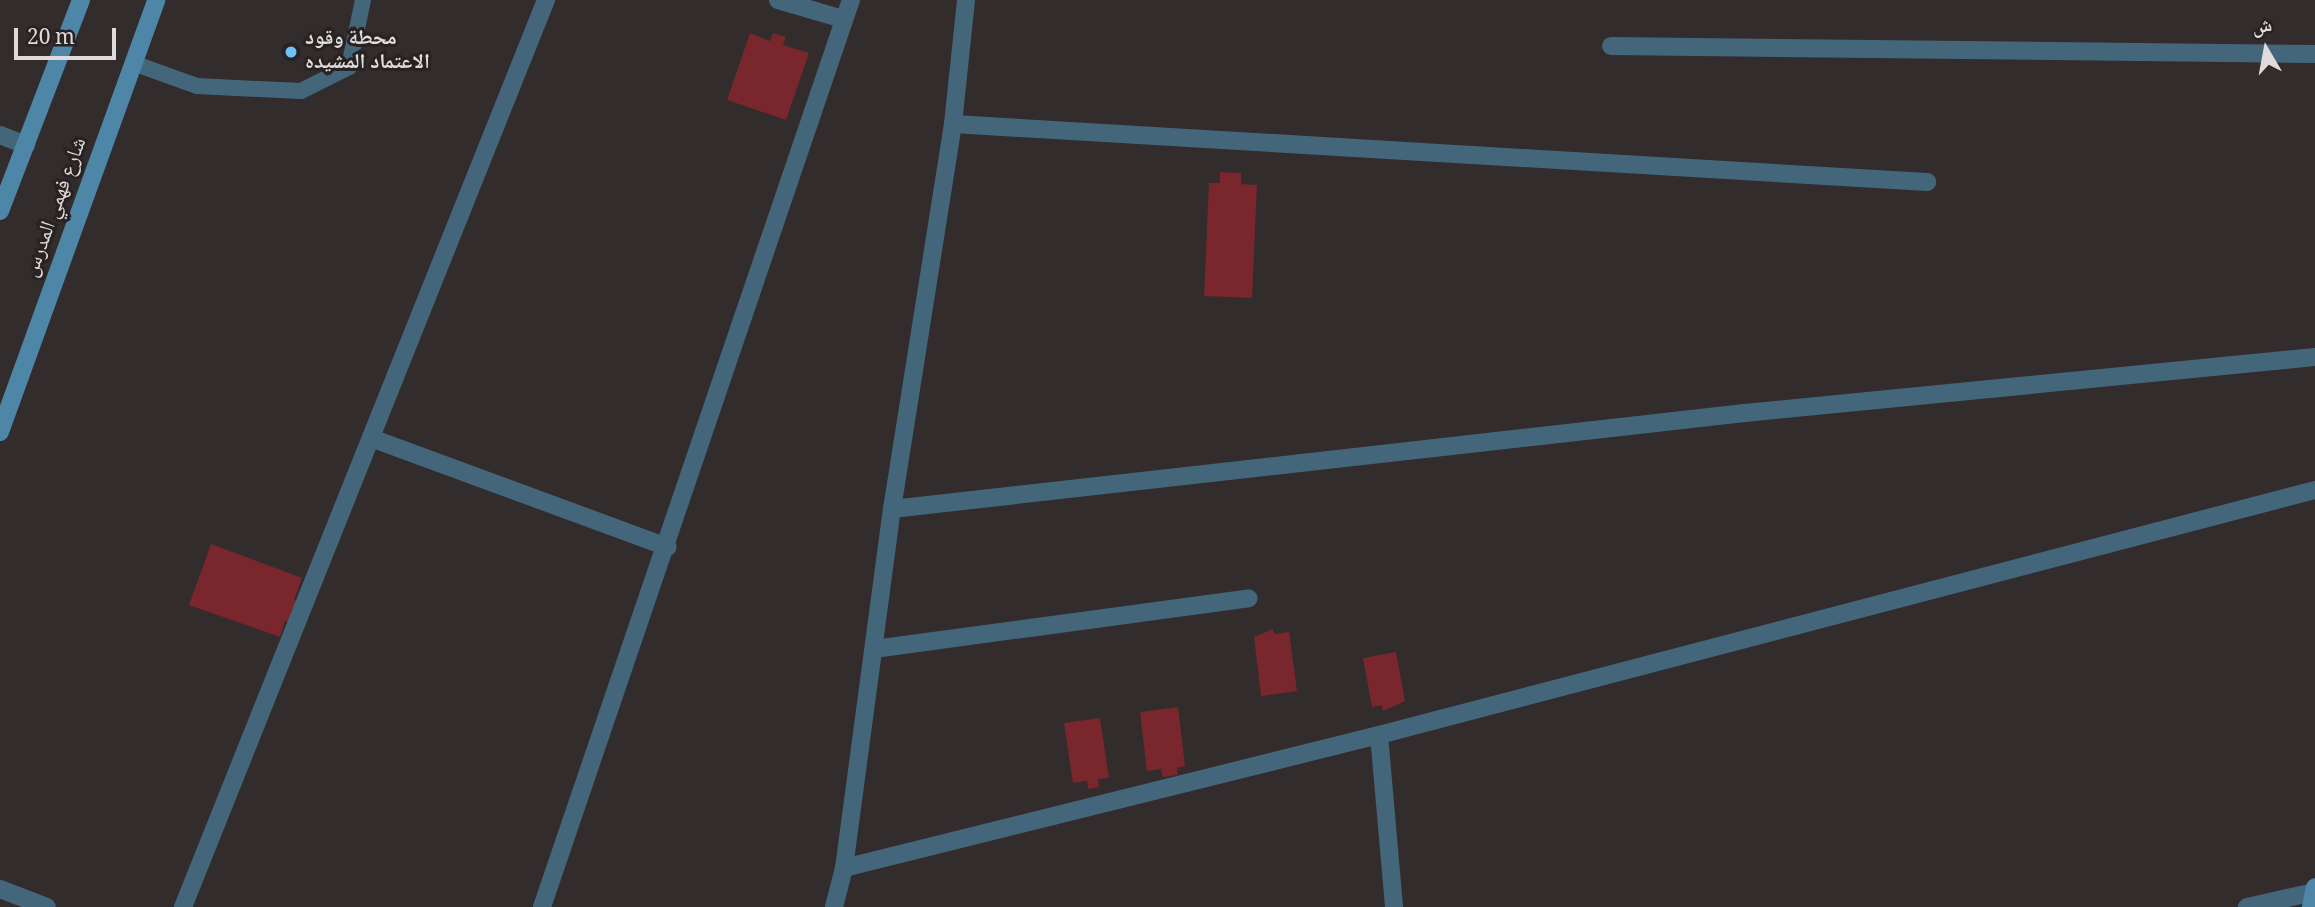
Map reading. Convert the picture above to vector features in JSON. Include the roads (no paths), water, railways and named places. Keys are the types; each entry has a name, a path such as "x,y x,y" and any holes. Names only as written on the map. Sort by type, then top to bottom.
{"street":[{"path":"0,211 81,0"},
{"name":"شارع فهمي المدرس","path":"0,432 156,0"},
{"path":"183,907 546,0"},
{"path":"778,0 844,19"},
{"path":"542,907 668,547 851,0"},
{"path":"834,907 844,868 892,509 953,124 965,0"},
{"path":"1611,46 2315,54"},
{"path":"953,124 1927,182"},
{"path":"0,135 26,145"},
{"path":"892,509 1731,414 2315,357"},
{"path":"371,438 668,547"},
{"path":"844,868 1380,735 2315,490"},
{"path":"874,649 1250,598"},
{"path":"1380,735 1394,907"},
{"path":"2311,907 2315,887"},
{"path":"0,889 47,907"},
{"path":"2247,907 2314,892"}],"lane":[{"path":"133,63 197,86 301,91 349,68 363,0"}],"place":[{"name":"محطة وقود الاعتماد المشيده","path":"291,52"}]}
